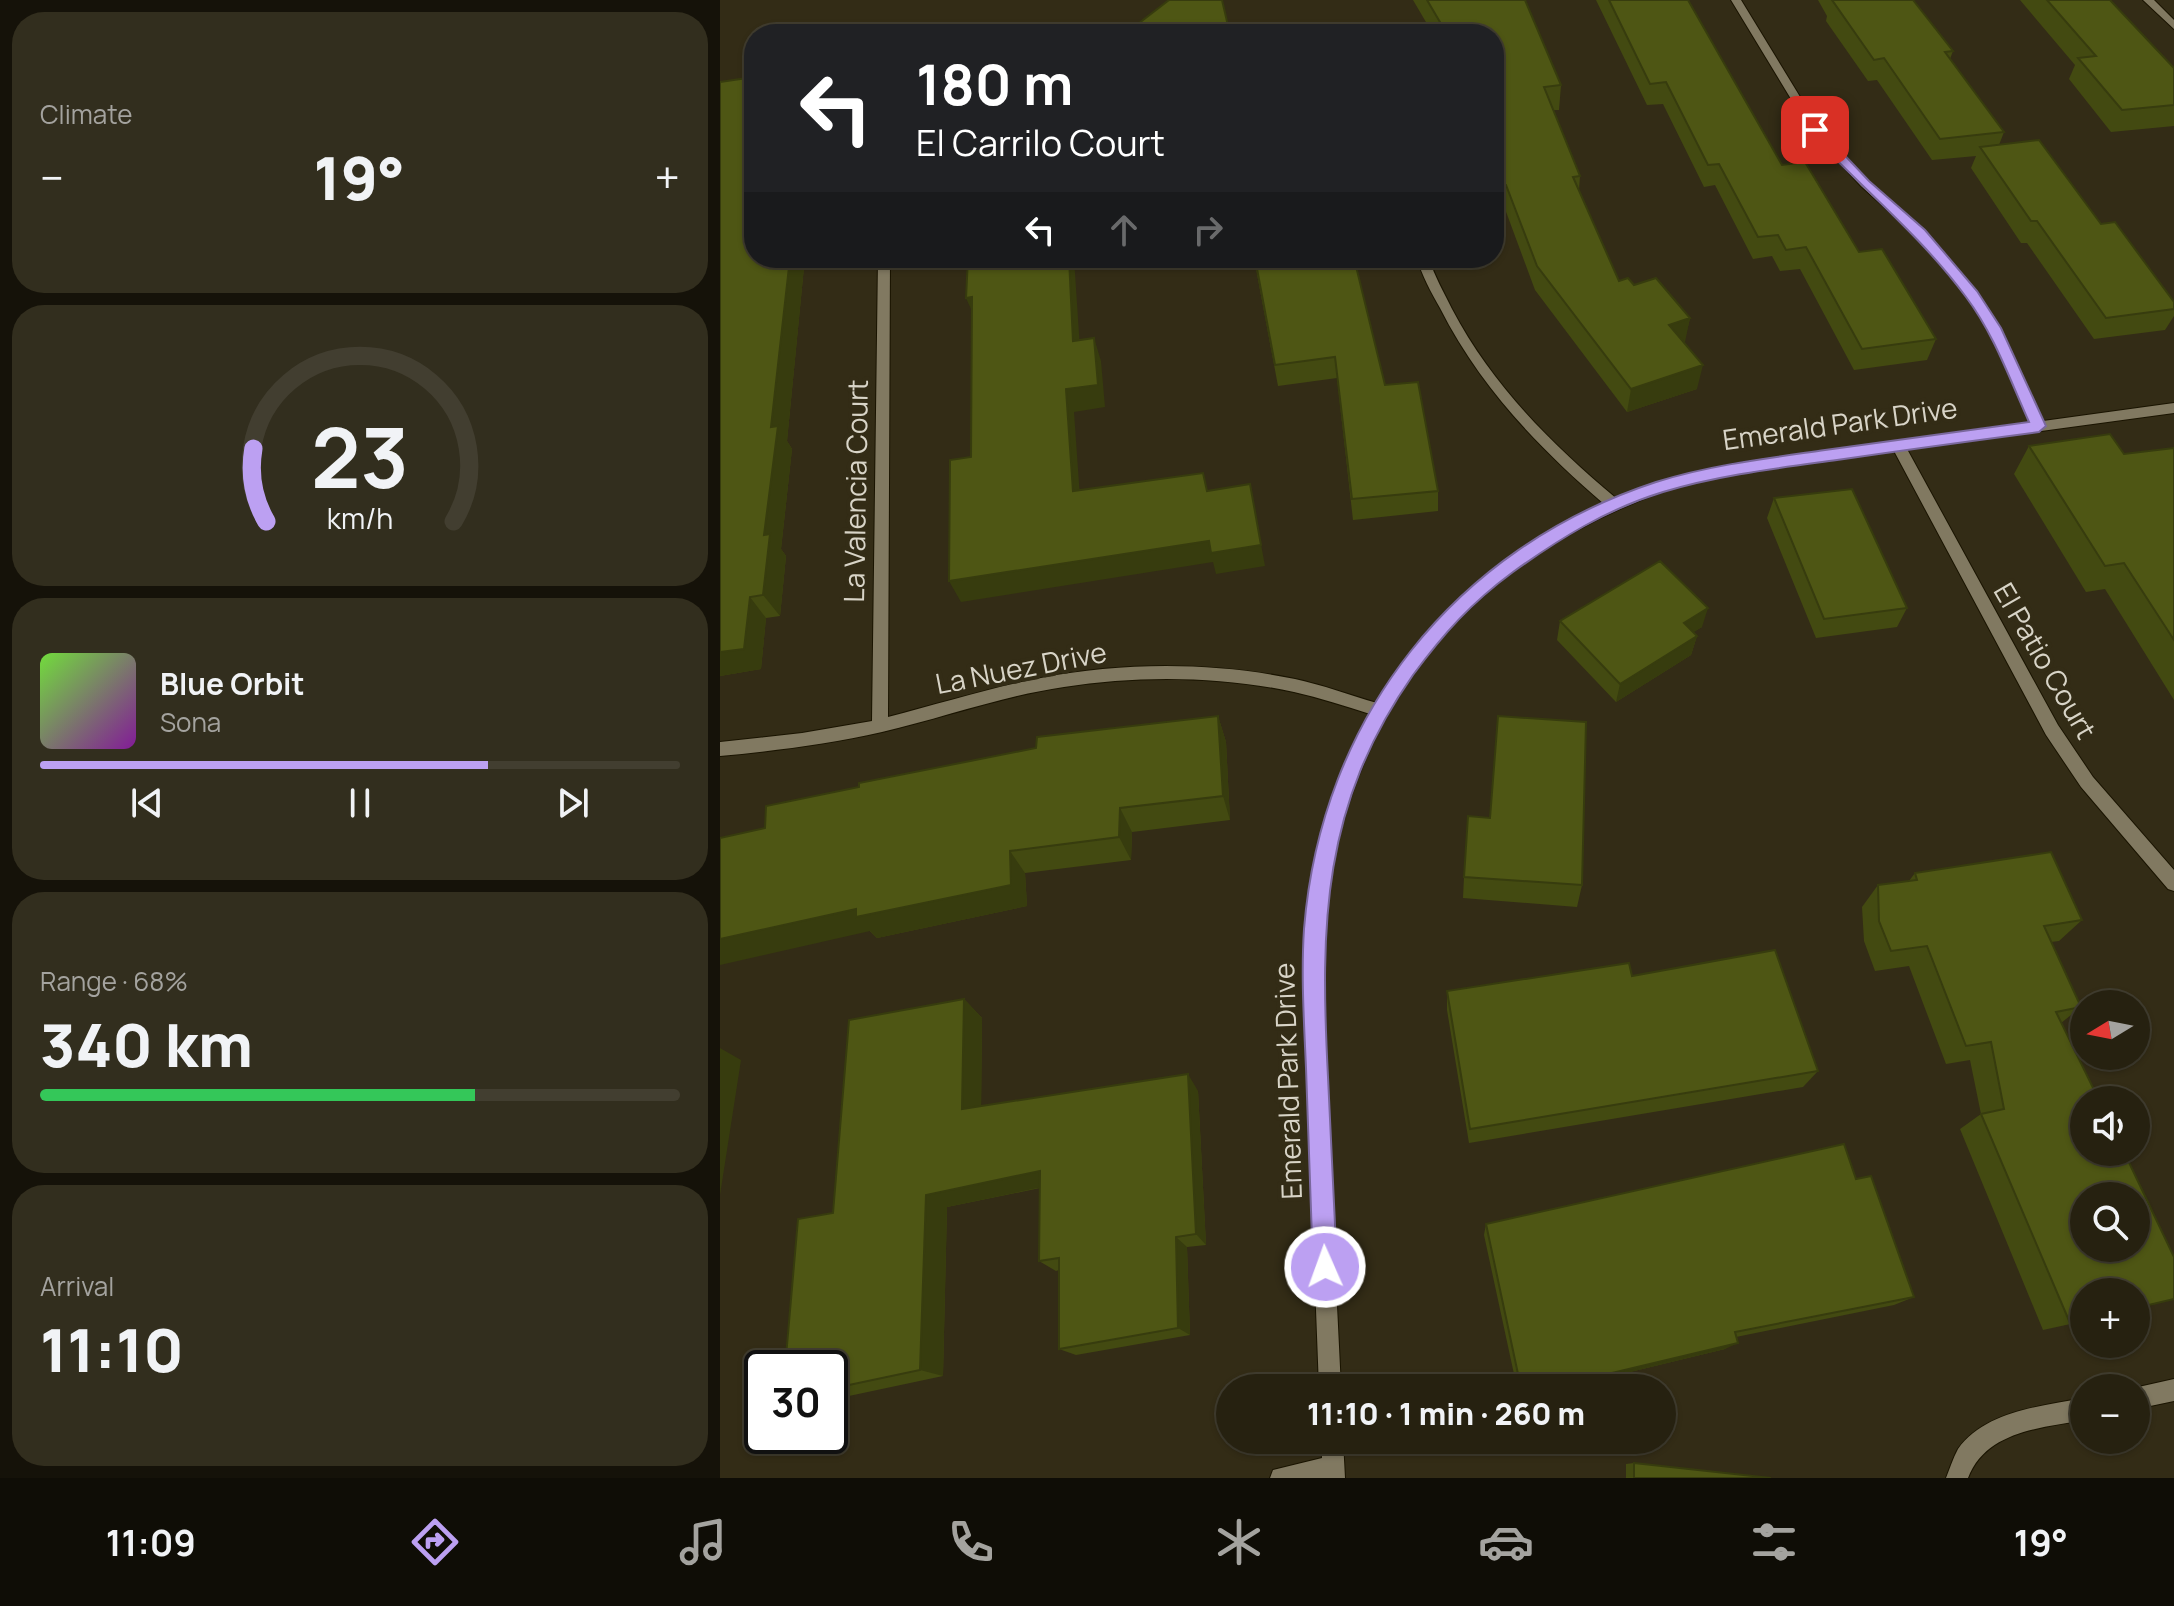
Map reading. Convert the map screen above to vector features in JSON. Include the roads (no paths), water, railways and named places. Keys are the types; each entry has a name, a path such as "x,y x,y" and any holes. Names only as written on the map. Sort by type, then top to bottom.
{"street":[{"path":"1736,0 1815,130 1865,184 1920,233 1972,294 1994,328 2039,426"},
{"path":"2148,0 2174,26"},
{"name":"La Valencia Court","path":"880,725 884,268"},
{"path":"1428,268 1457,333 1479,367 1539,438 1613,504"},
{"name":"Emerald Park Drive","path":"1329,1374 1313,995 1314,929 1322,867 1336,811 1355,757 1379,710 1437,628 1473,592 1555,534 1613,504 1661,486 1710,474 2174,408"},
{"name":"El Patio Court","path":"1898,446 2052,730 2087,782 2174,883"},
{"name":"La Nuez Drive","path":"720,749 880,725 1007,692 1065,681 1123,675 1237,677 1292,686 1379,710"},
{"path":"2150,1395 2174,1390"},
{"path":"1957,1478 1960,1464 1978,1442 2001,1427 2070,1412"},
{"path":"1281,1478 1334,1472"}]}
